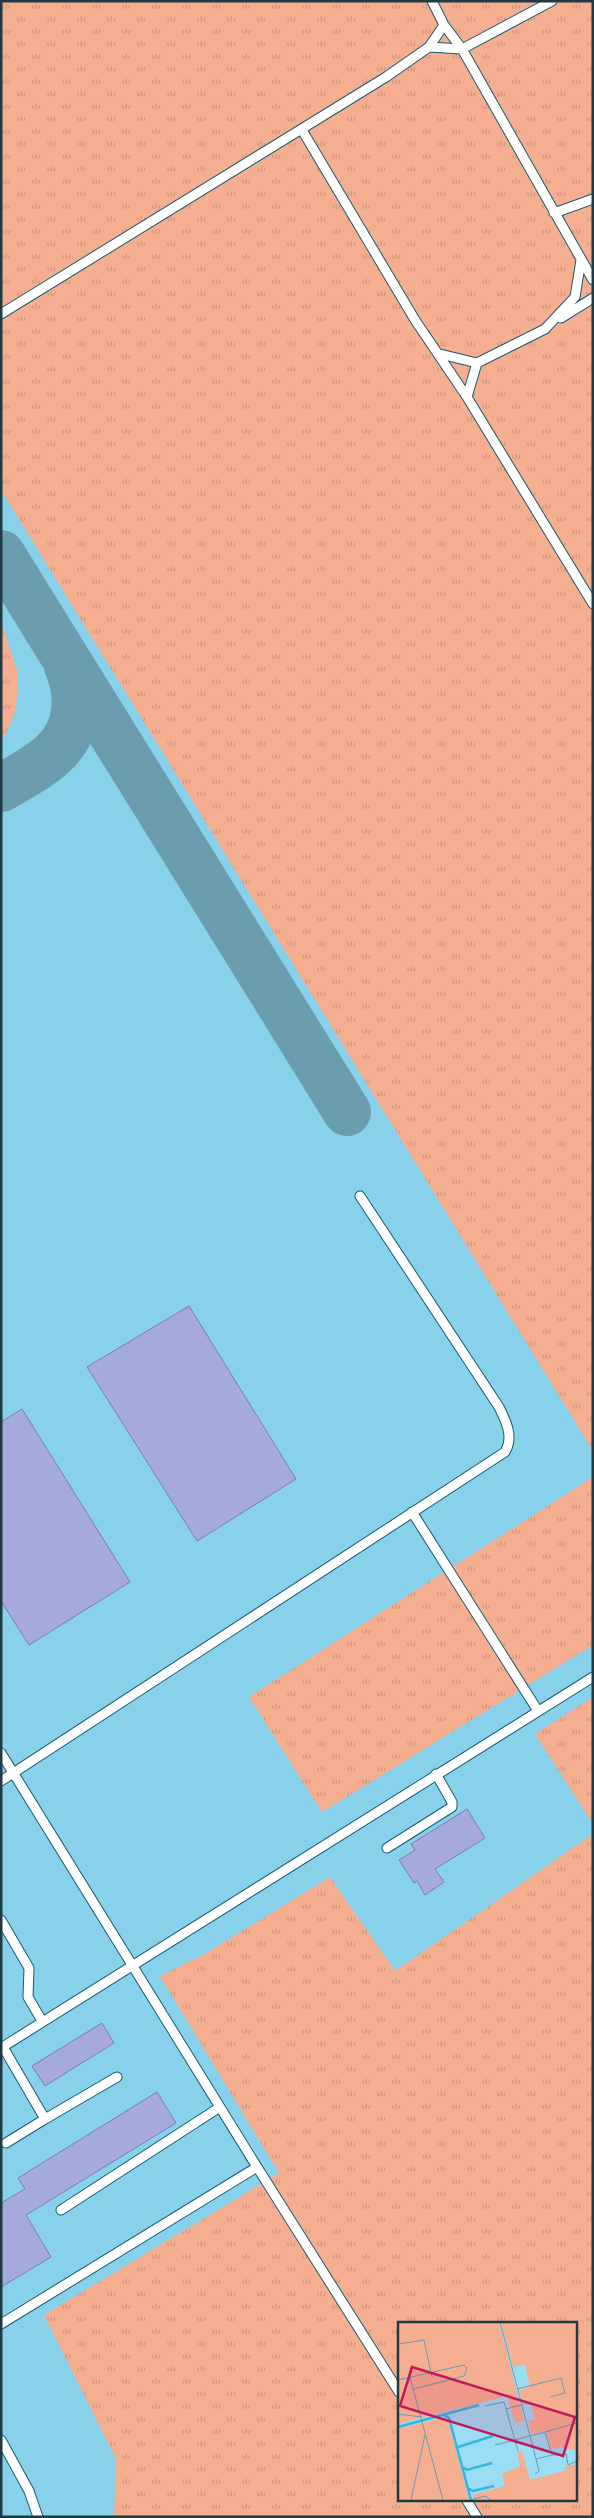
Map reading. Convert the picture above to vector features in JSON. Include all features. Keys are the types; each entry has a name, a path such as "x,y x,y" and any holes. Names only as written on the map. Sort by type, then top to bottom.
{"lane":[{"path":"432,1 444,25 462,49 593,280"},
{"path":"429,47 462,49 552,1"},
{"path":"1,314 302,130 429,47 444,25"},
{"path":"302,130 415,320 440,354 467,397 593,604"},
{"path":"554,213 593,199"},
{"path":"545,329 575,297 580,260"},
{"path":"440,354 477,363 545,329 593,298"},
{"path":"467,397 477,363"},
{"path":"1,1780 505,1452 509,1445 509,1435 499,1407 360,1196"},
{"path":"412,1512 538,1711"},
{"path":"45,2119 2,2048 131,1965 593,1677"},
{"path":"1,1753 131,1965 398,2390"},
{"path":"387,1848 452,1807 452,1802 436,1774"},
{"path":"1,1920 29,1968 28,1996 42,2021"},
{"path":"6,2143 117,2077"},
{"path":"61,2210 220,2107"},
{"path":"1,2324 257,2167"},
{"path":"1,2440 29,2491 38,2517"},
{"path":"467,2500 477,2517"}],"shaded area":[{"path":"1,1 593,1 593,2517 1,2517"}],"green space":[{"path":"1,1 593,1 593,1451 1,490"},
{"path":"1,620 18,674 16,709 5,736 1,738"},
{"path":"593,1477 593,1645 322,1812 249,1697"},
{"path":"593,1697 593,1824 535,1734"},
{"path":"593,1834 593,2517 114,2517 116,2459 44,2315 279,2173 160,1976 205,1954 330,1877 395,1971"}],"building":[{"path":"189,1306 296,1479 197,1541 87,1367"},
{"path":"22,1409 130,1582 29,1645 1,1601 1,1422"},
{"path":"467,1809 485,1838 435,1869 444,1882 425,1895 417,1881 414,1883 399,1860 415,1850 411,1844"},
{"path":"102,2023 114,2043 45,2086 32,2066"},
{"path":"157,2092 176,2123 26,2215 51,2257 1,2287 1,2203 25,2189 18,2178"}],"taxiway":[{"path":"1,554 347,1112"},
{"path":"1,788 48,758 66,738 72,726 76,705 72,677 68,666"}]}
